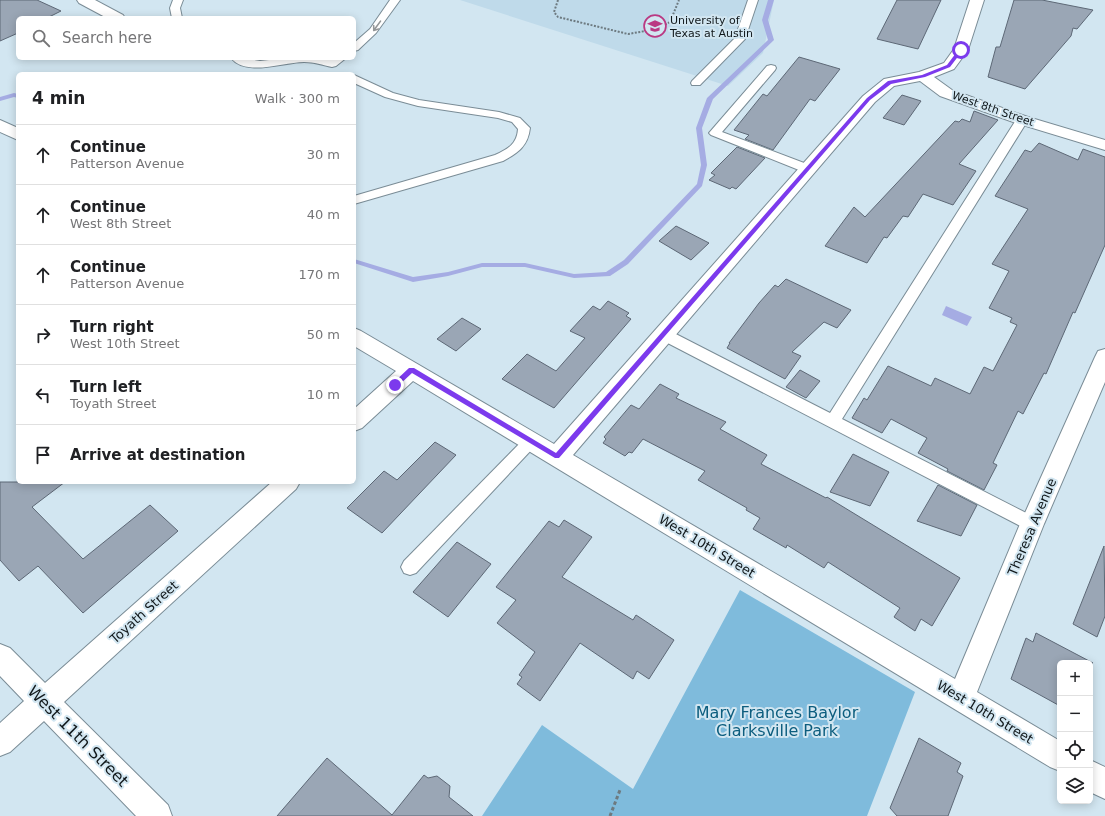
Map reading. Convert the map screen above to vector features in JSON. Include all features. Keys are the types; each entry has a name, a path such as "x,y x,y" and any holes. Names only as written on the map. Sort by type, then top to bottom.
{"street":[{"path":"84,0 114,16"},
{"path":"557,456 869,99 889,82 923,76 949,66 961,50 977,0"},
{"name":"West 8th Street","path":"923,76 946,93 1022,120 1105,145"},
{"path":"0,124 16,134"},
{"name":"West 10th Street","path":"356,337 1057,755"},
{"name":"Theresa Avenue","path":"961,698 1032,524 1105,357"},
{"path":"356,420 412,370"},
{"name":"Toyath Street","path":"0,742 286,484"},
{"name":"West 11th Street","path":"0,657 157,816"},
{"path":"1093,777 1105,784"}],"lane":[{"path":"177,16 175,8 178,0"},
{"path":"356,46 373,31 395,0"},
{"path":"696,83 740,39 753,0"},
{"path":"240,60 253,65 264,65 296,60"},
{"path":"319,60 336,61 346,72"},
{"path":"772,68 715,134 808,169"},
{"path":"356,79 363,84 389,95 418,103 499,115 516,120 524,128 524,138 516,150 499,158 356,199"},
{"path":"833,421 1022,120"},
{"path":"663,334 1032,524"},
{"path":"410,567 531,441"}],"path":[{"path":"558,0 554,12 558,17 628,34 657,30 670,22 679,0"},
{"path":"610,816 620,790"}],"shaded area":[{"name":"University of Texas at Austin","path":"460,0 774,0 763,53 728,86"},
{"path":"946,306 972,317 967,326 942,315"}],"green space":[{"name":"Mary Frances Baylor Clarksville Park","path":"740,590 915,692 867,816 482,816 542,725 633,789"}],"building":[{"path":"0,0 37,0 61,11 51,16 16,16 16,34 0,41"},
{"path":"897,0 941,0 918,49 877,39"},
{"path":"1014,0 1042,0 1093,10 1077,29 1073,28 1071,36 1025,89 988,77 996,47 1000,47"},
{"path":"799,57 840,69 815,101 810,99 773,150 745,139 749,135 734,130 763,94 767,96"},
{"path":"902,95 921,101 904,125 883,118"},
{"path":"974,111 998,120 959,164 976,171 953,205 923,194 908,217 903,216 887,238 884,237 867,263 825,246 854,207 865,217 955,121 959,122 962,119 970,122"},
{"path":"1039,143 1078,160 1083,149 1105,157 1105,245 1075,313 1073,312 1046,374 1044,373 1023,414 1018,411 993,463 997,465 984,490 947,471 948,469 918,453 927,438 891,419 882,433 852,418 864,398 867,400 888,366 931,386 935,378 970,394 984,367 993,371 1017,325 1010,322 1012,318 989,308 1009,271 992,264 1028,209 995,196 1025,150 1031,152"},
{"path":"737,147 765,158 736,189 732,187 730,189 709,180 715,175 711,173"},
{"path":"676,226 709,243 691,260 659,241"},
{"path":"786,279 851,310 837,328 824,322 792,352 801,356 785,379 727,348 729,343 759,303 775,285 778,287"},
{"path":"608,301 629,313 626,316 631,319 554,408 502,379 527,354 556,371 585,338 570,331 593,306 600,310"},
{"path":"462,318 481,329 456,351 437,339"},
{"path":"800,370 820,381 806,398 786,387"},
{"path":"660,384 679,394 676,398 726,422 720,429 767,455 761,464 826,498 827,497 960,578 932,626 921,619 915,631 894,617 900,608 828,562 824,568 787,545 786,548 753,529 760,518 746,510 747,508 698,480 705,471 643,439 632,453 629,452 625,456 603,443 606,439 604,437 631,405 639,409"},
{"path":"435,442 456,455 382,533 347,508 384,471 397,480"},
{"path":"853,454 889,472 870,506 830,492"},
{"path":"0,482 16,482 16,484 62,484 32,507 83,559 150,505 178,531 83,613 38,566 19,581 0,560"},
{"path":"938,485 977,505 961,536 917,521"},
{"path":"564,520 592,537 562,577 633,620 636,615 674,640 649,679 637,671 633,679 580,643 540,701 517,684 522,677 519,675 535,652 497,623 516,600 496,587 549,521 559,527"},
{"path":"457,542 491,564 448,617 413,592"},
{"path":"1104,546 1105,616 1097,637 1073,624"},
{"path":"1036,633 1087,660 1057,660 1057,704 1011,679 1026,638 1033,642"},
{"path":"919,738 961,763 957,772 963,776 948,816 897,816 890,808"},
{"path":"327,758 392,815 424,775 428,778 437,776 450,786 449,797 473,816 277,816"}],"waterway":[{"path":"356,262 413,280 448,274 482,265 525,265 574,276 608,274 626,262 700,185 704,165 699,128 710,98 771,40 765,20 771,0"},
{"path":"0,99 16,96"}],"place":[{"name":"University of Texas at Austin","path":"655,26"}],"route":[{"path":"395,385 412,370 557,456 869,99 889,82 923,76 949,66 961,50"}]}
